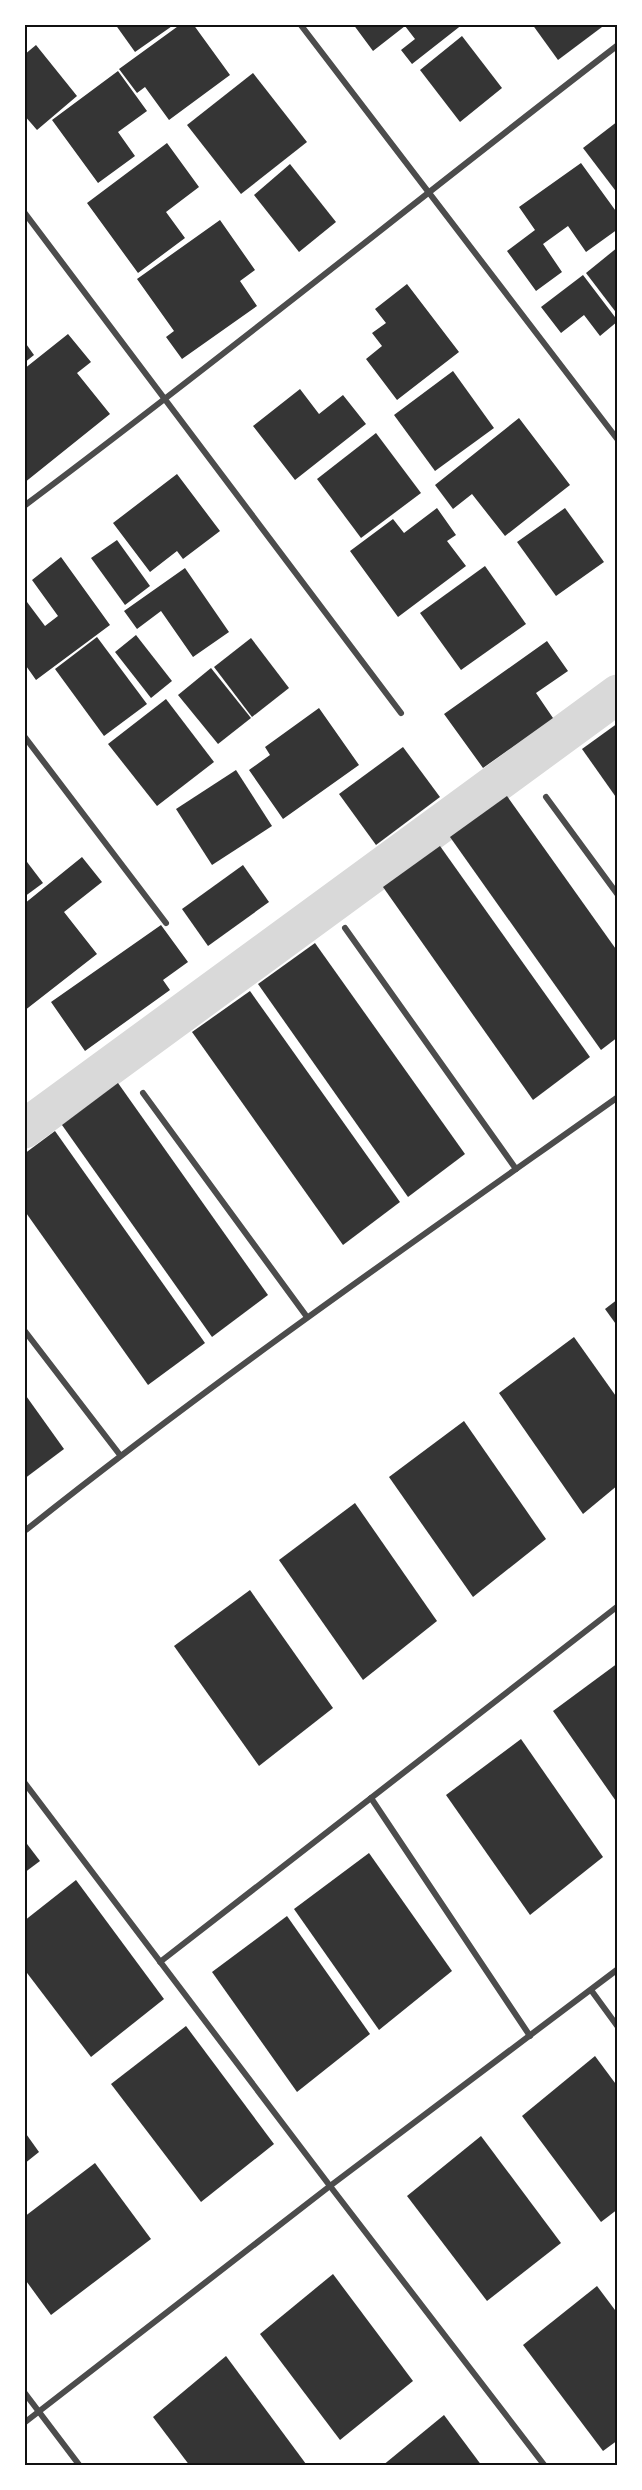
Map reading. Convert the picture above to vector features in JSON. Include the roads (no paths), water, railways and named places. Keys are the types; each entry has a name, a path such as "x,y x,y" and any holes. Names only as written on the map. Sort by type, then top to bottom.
{"street":[{"path":"300,24 618,440"},
{"path":"24,506 165,400 427,191 618,45"},
{"path":"24,212 401,713"},
{"path":"24,736 166,923"},
{"path":"546,797 618,895"},
{"path":"345,927 516,1169"},
{"path":"143,1093 307,1317"},
{"path":"26,1530 120,1455 307,1317 618,1096"},
{"path":"24,1330 120,1455"},
{"path":"160,1962 618,1606"},
{"path":"24,1782 545,2466"},
{"path":"371,1798 530,2036"},
{"path":"24,2423 330,2186 618,1969"},
{"path":"591,1990 618,2027"},
{"path":"24,2392 80,2466"}],"waterway":[{"path":"24,1129 618,694"}]}
